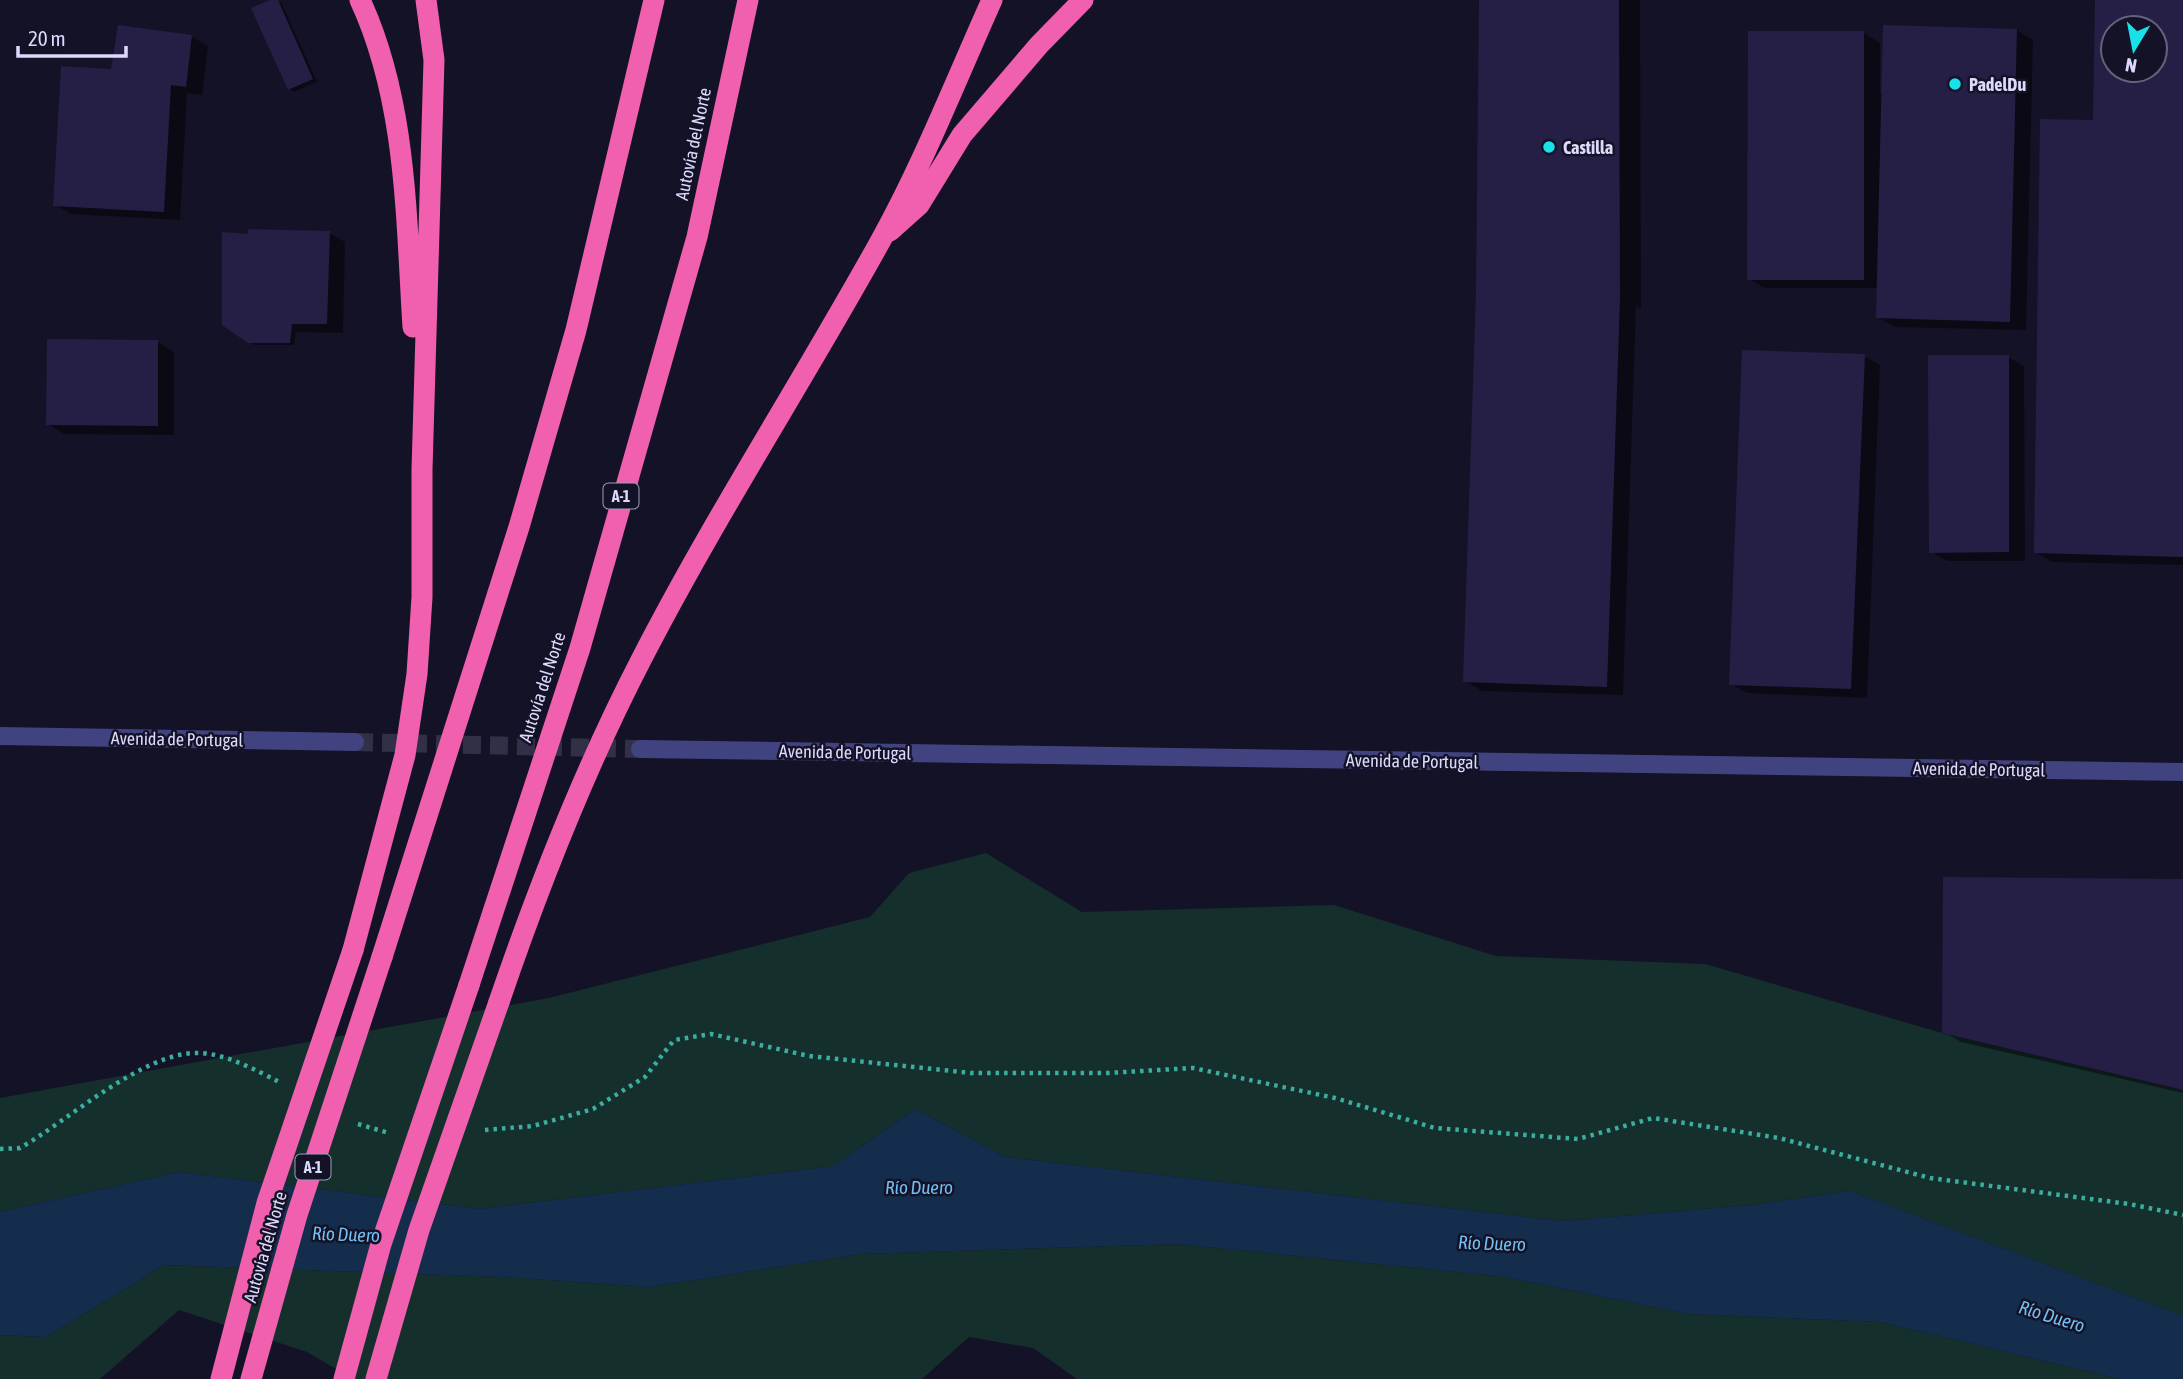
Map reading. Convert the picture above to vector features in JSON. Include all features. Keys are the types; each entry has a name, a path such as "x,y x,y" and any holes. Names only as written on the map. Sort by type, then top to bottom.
{"highway":[{"path":"360,0 382,58 398,131 422,470"},
{"path":"221,1379 267,1203 353,950 405,755 415,688 422,597 422,470 434,60 425,0"},
{"name":"Autovía del Norte","path":"251,1379 297,1215 519,527 572,344 654,0"},
{"name":"Autovía del Norte","path":"344,1379 381,1244 580,648 646,404 697,236 748,0"},
{"path":"376,1379 419,1230 543,875 641,659 882,238 937,130 992,0"},
{"path":"882,238 919,205 962,135 1039,45 1083,0"}],"street":[{"name":"Avenida de Portugal","path":"0,736 355,742"},
{"name":"Avenida de Portugal","path":"640,748 2183,772"}],"path":[{"path":"476,1130 533,1126 593,1108 645,1077 674,1040 711,1034 808,1056 971,1073 1108,1073 1193,1068 1335,1098 1435,1128 1578,1139 1653,1118 1779,1138 1930,1178 2129,1204 2183,1215"},
{"path":"0,1149 20,1148 137,1073 174,1055 211,1055 283,1085"},
{"path":"352,1121 383,1134 396,1133"}],"green space":[{"path":"986,853 1082,912 1334,905 1496,956 1705,964 1942,1033 2183,1090 2183,1316 1850,1191 1752,1205 1562,1221 1005,1157 915,1109 834,1166 480,1209 178,1172 0,1212 0,1098 549,998 870,917 909,873"},
{"path":"1178,1244 1499,1276 1688,1314 1881,1322 2120,1379 1077,1379 1033,1348 969,1337 922,1379 353,1379 307,1352 179,1310 100,1379 0,1379 0,1335 46,1337 164,1265 505,1277 650,1287 860,1254"}],"water":[{"name":"Río Duero","path":"915,1109 1005,1157 1562,1221 1752,1205 1850,1191 2183,1316 2183,1379 2120,1379 1881,1322 1688,1314 1499,1276 1178,1244 860,1254 650,1287 505,1277 164,1265 46,1337 0,1335 0,1212 178,1172 480,1209 834,1166"}],"building":[{"path":"270,0 278,0 313,79 288,90 251,8"},
{"path":"1479,0 1619,0 1620,299 1607,687 1463,682 1476,293"},
{"path":"2095,0 2183,0 2183,557 2034,553 2040,119 2093,120"},
{"path":"118,25 192,35 186,87 171,85 164,212 53,206 61,66 111,69"},
{"path":"1883,25 2017,29 2010,322 1876,318"},
{"path":"1748,31 1864,31 1864,280 1747,280"},
{"path":"248,229 330,231 327,324 292,324 290,343 248,343 222,325 222,232 248,234"},
{"path":"47,339 158,340 158,426 46,425"},
{"path":"1742,350 1865,354 1851,689 1729,685"},
{"path":"1928,355 2009,355 2009,552 1929,553"},
{"path":"1943,877 2183,879 2183,1090 1942,1033"}],"tunnel":[{"path":"355,742 640,749"}],"place":[{"name":"PadelDu","path":"1955,84"},
{"name":"Castilla","path":"1549,147"}]}
